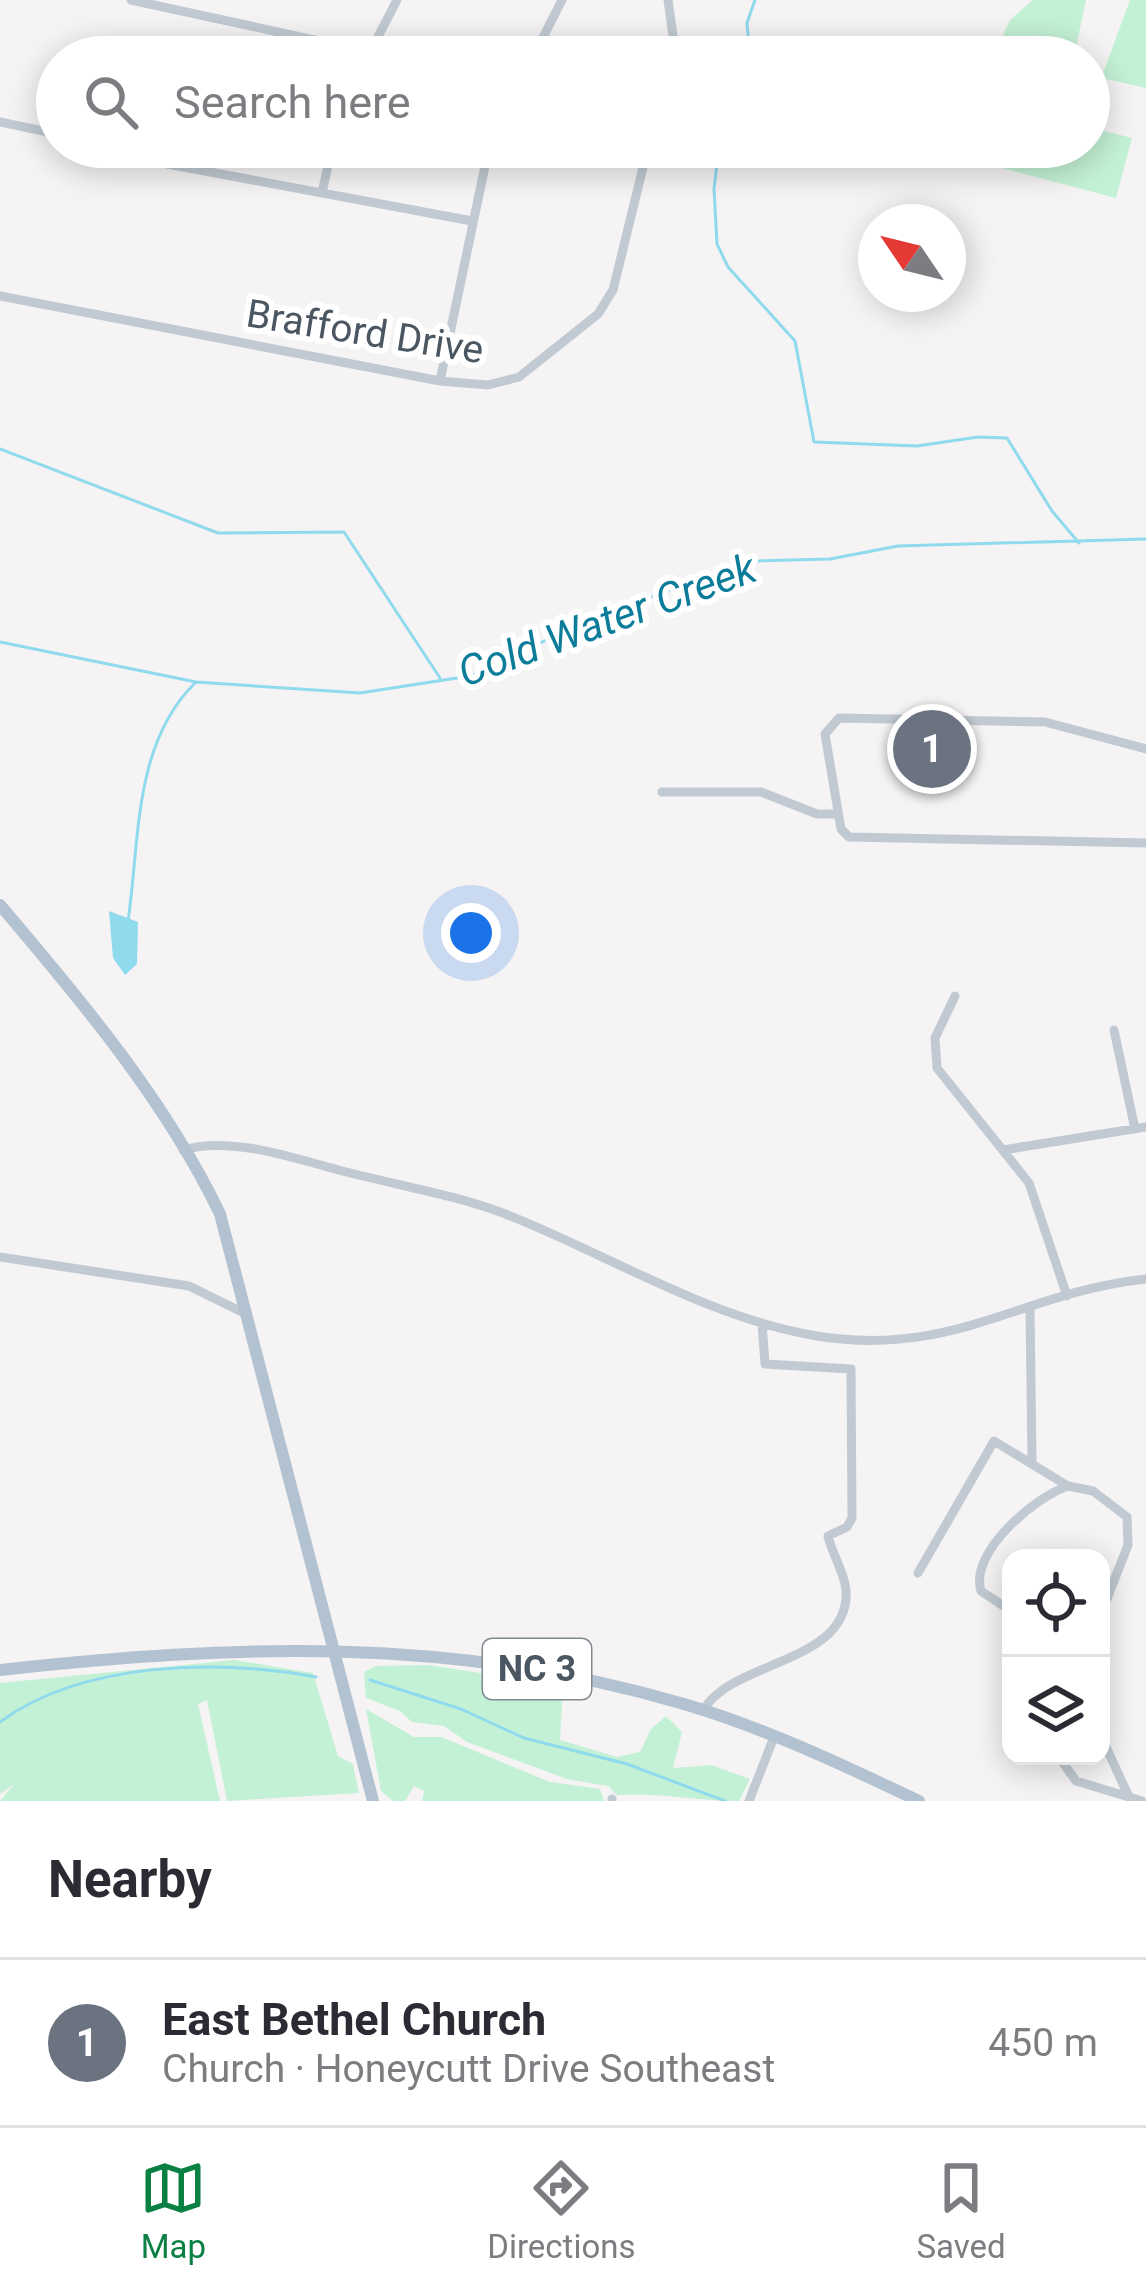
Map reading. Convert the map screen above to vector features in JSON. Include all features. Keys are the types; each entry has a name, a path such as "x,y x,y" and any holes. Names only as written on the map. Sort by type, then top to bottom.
{"main road":[{"path":"0,904 81,1001 183,1150 220,1214 373,1801"},
{"name":"NC 3","path":"0,1670 178,1652 335,1648 520,1666 703,1711 919,1801"}],"street":[{"path":"131,0 290,36"},
{"path":"378,36 397,0"},
{"path":"544,36 562,0"},
{"path":"668,0 673,36"},
{"path":"0,122 36,130"},
{"path":"204,168 472,220"},
{"path":"322,193 327,168"},
{"path":"440,381 483,168"},
{"name":"Brafford Drive","path":"0,296 440,381 488,385 519,376 598,314 613,290 642,168"},
{"path":"1146,748 1045,722 839,718 825,734 845,834 862,839 1146,843"},
{"path":"662,792 760,792 818,814 838,814"},
{"path":"955,996 935,1038 937,1068 1035,1195 1067,1296"},
{"path":"1003,1150 1140,1128 1114,1030"},
{"path":"183,1150 200,1145 258,1151 478,1205 762,1324 822,1337 902,1341 975,1328 1067,1296 1146,1279"},
{"path":"0,1257 189,1286 250,1317"},
{"path":"1030,1308 1032,1462"},
{"path":"703,1711 713,1692 739,1676 769,1670 815,1644 838,1617 847,1594 828,1536 847,1527 852,1518 851,1369 765,1364 762,1324"},
{"path":"918,1573 990,1444 1005,1445 1068,1486 1093,1491 1115,1503 1130,1523 1129,1545 1110,1592"},
{"path":"1002,1605 980,1591 979,1573 1011,1522 1068,1486"},
{"path":"749,1801 774,1737"},
{"path":"1110,1756 1129,1798"},
{"path":"1064,1765 1076,1781 1142,1801"}],"green space":[{"path":"1033,0 1086,0 1078,36 1003,36 1010,20"},
{"path":"1130,0 1146,0 1146,88 1110,80 1110,54"},
{"path":"1110,132 1132,138 1116,198 1002,168 1110,168"},
{"path":"234,1660 313,1673 338,1756 353,1764 359,1793 227,1801 207,1700 198,1704 220,1801 0,1801 14,1784 0,1794 0,1683"},
{"path":"428,1665 558,1685 563,1690 560,1740 617,1757 640,1752 651,1729 666,1716 682,1732 673,1768 711,1765 750,1779 739,1801 617,1795 608,1786 567,1779 467,1742 444,1726 412,1722 400,1711 366,1698 364,1672 375,1666"},
{"path":"366,1709 414,1737 441,1737 550,1782 600,1789 604,1801 422,1801 424,1791 414,1786 405,1801 393,1801 381,1791"}],"water":[{"path":"109,911 138,922 137,964 125,975 113,958"}],"waterway":[{"path":"748,36 755,0"},
{"path":"717,168 717,244 728,267 795,341 814,442 917,446 1007,438 1052,511 1079,543"},
{"path":"0,449 218,533 344,532 440,678"},
{"name":"Cold Water Creek","path":"0,642 196,682 360,693 470,676 595,617 753,561 830,559 898,546 1146,539"},
{"path":"128,921 150,764 175,707 195,683"},
{"path":"0,1722 70,1687 152,1670 237,1668 316,1677"},
{"path":"370,1680 461,1709 524,1738 627,1764 725,1801"}],"place":[{"name":"East Bethel Church","path":"932,749"}]}
